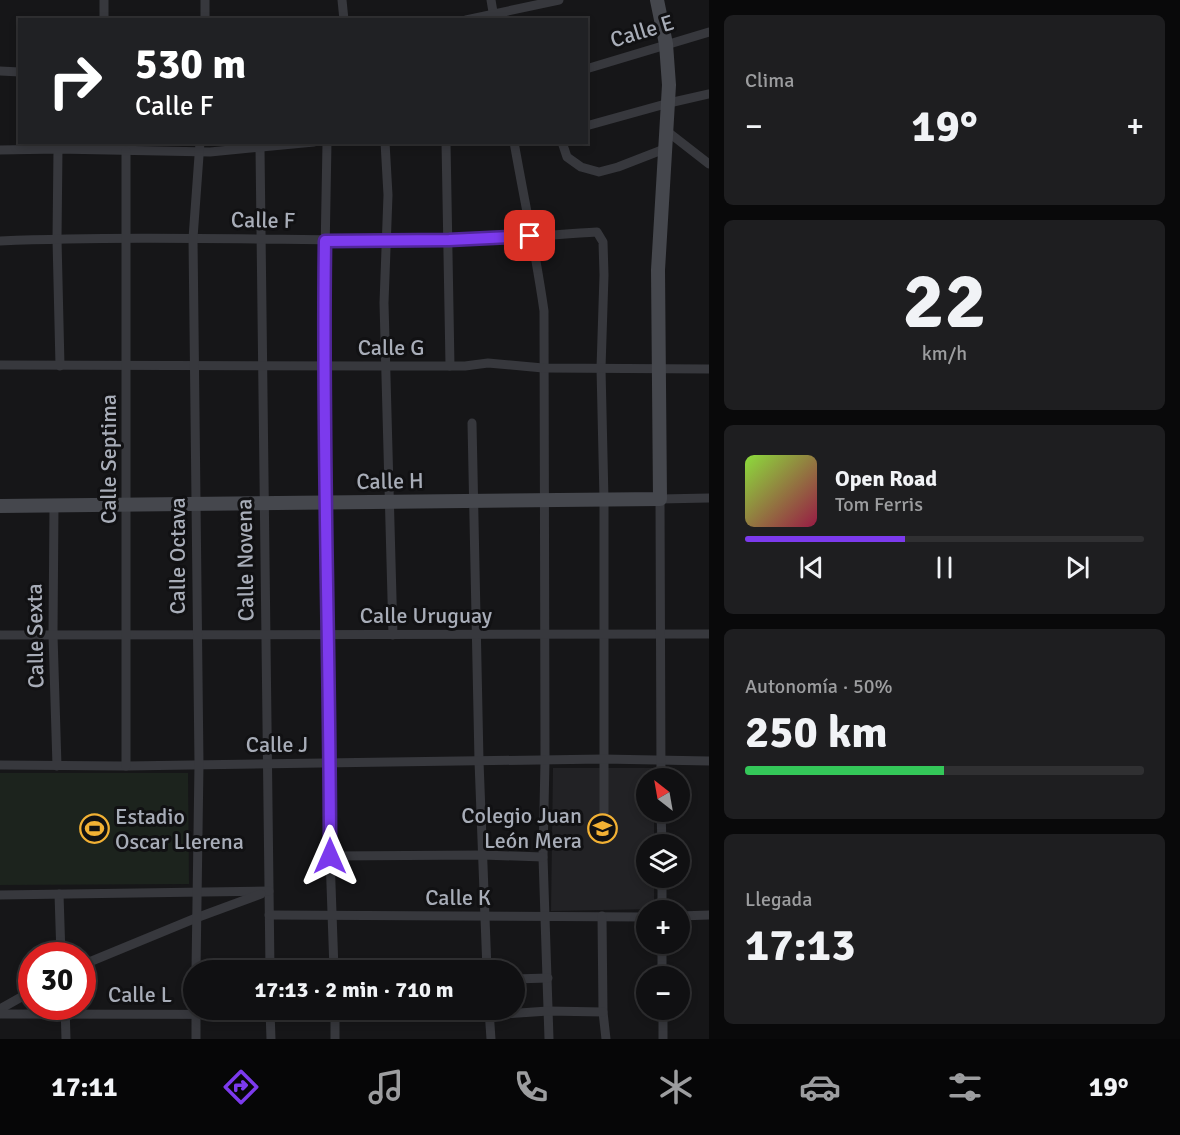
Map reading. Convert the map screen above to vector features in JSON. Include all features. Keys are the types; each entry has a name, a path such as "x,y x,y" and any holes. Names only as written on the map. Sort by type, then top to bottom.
{"street":[{"path":"104,0 104,18"},
{"path":"205,0 205,18"},
{"path":"342,0 344,18"},
{"path":"491,0 494,17 559,0"},
{"path":"657,0 666,44 669,103 658,270 661,768"},
{"name":"Calle E","path":"588,68 709,32"},
{"path":"0,71 18,72"},
{"path":"588,125 709,94"},
{"path":"668,132 709,164"},
{"path":"0,150 106,146 126,151 200,147 260,148 296,144"},
{"path":"327,144 323,366 329,635 330,856 334,960"},
{"path":"385,144 387,239 384,303 393,634"},
{"path":"446,144 450,366"},
{"path":"514,144 530,236 538,265 543,311 545,634 543,856 547,917 549,1039"},
{"path":"563,144 567,157 581,167 599,172 667,148"},
{"name":"Calle Octava","path":"196,960 199,764 193,238 200,147"},
{"name":"Calle Novena","path":"260,148 270,960"},
{"path":"58,149 57,239 60,366"},
{"name":"Calle Septima","path":"126,151 128,504 126,766"},
{"name":"Calle F","path":"0,241 193,238 325,241 449,240 597,232 603,242 601,368"},
{"name":"Calle G","path":"0,365 262,367 450,366 488,363 543,368 709,369"},
{"path":"601,368 604,500 604,812"},
{"path":"472,423 483,917 486,960"},
{"name":"Calle H","path":"0,506 709,498"},
{"name":"Calle Sexta","path":"54,505 53,635 57,766"},
{"name":"Calle Uruguay","path":"0,635 709,634"},
{"name":"Calle J","path":"0,765 330,764 603,759 709,761"},
{"path":"330,856 543,856"},
{"path":"0,894 269,891"},
{"path":"96,960 196,918 269,891"},
{"path":"58,894 60,942"},
{"name":"Calle K","path":"269,915 636,917"},
{"path":"690,916 709,915"},
{"path":"602,916 603,1011 606,1039"},
{"path":"525,978 548,978"},
{"path":"0,1009 18,999"},
{"name":"Calle L","path":"96,1010 183,1012"},
{"name":"Calle L","path":"525,1011 603,1011"},
{"name":"Calle L","path":"0,1014 18,1013"},
{"path":"66,1020 66,1039"},
{"path":"196,1020 196,1039"},
{"path":"270,1020 271,1039"},
{"path":"335,1020 335,1039"},
{"path":"490,1020 491,1039"},
{"path":"663,1020 663,1039"}],"shaded area":[{"name":"Colegio Juan León Mera","path":"553,768 636,768 636,822 654,822 654,834 636,834 636,888 654,888 654,900 636,900 636,909 551,911"},
{"name":"Estadio Oscar Llerena","path":"0,773 188,773 189,884 0,885"}],"place":[{"name":"Colegio Juan León Mera","path":"603,828"},
{"name":"Estadio Oscar Llerena","path":"94,829"}],"route":[{"path":"330,856 329,635 323,366 325,241 449,240 530,236"}]}
